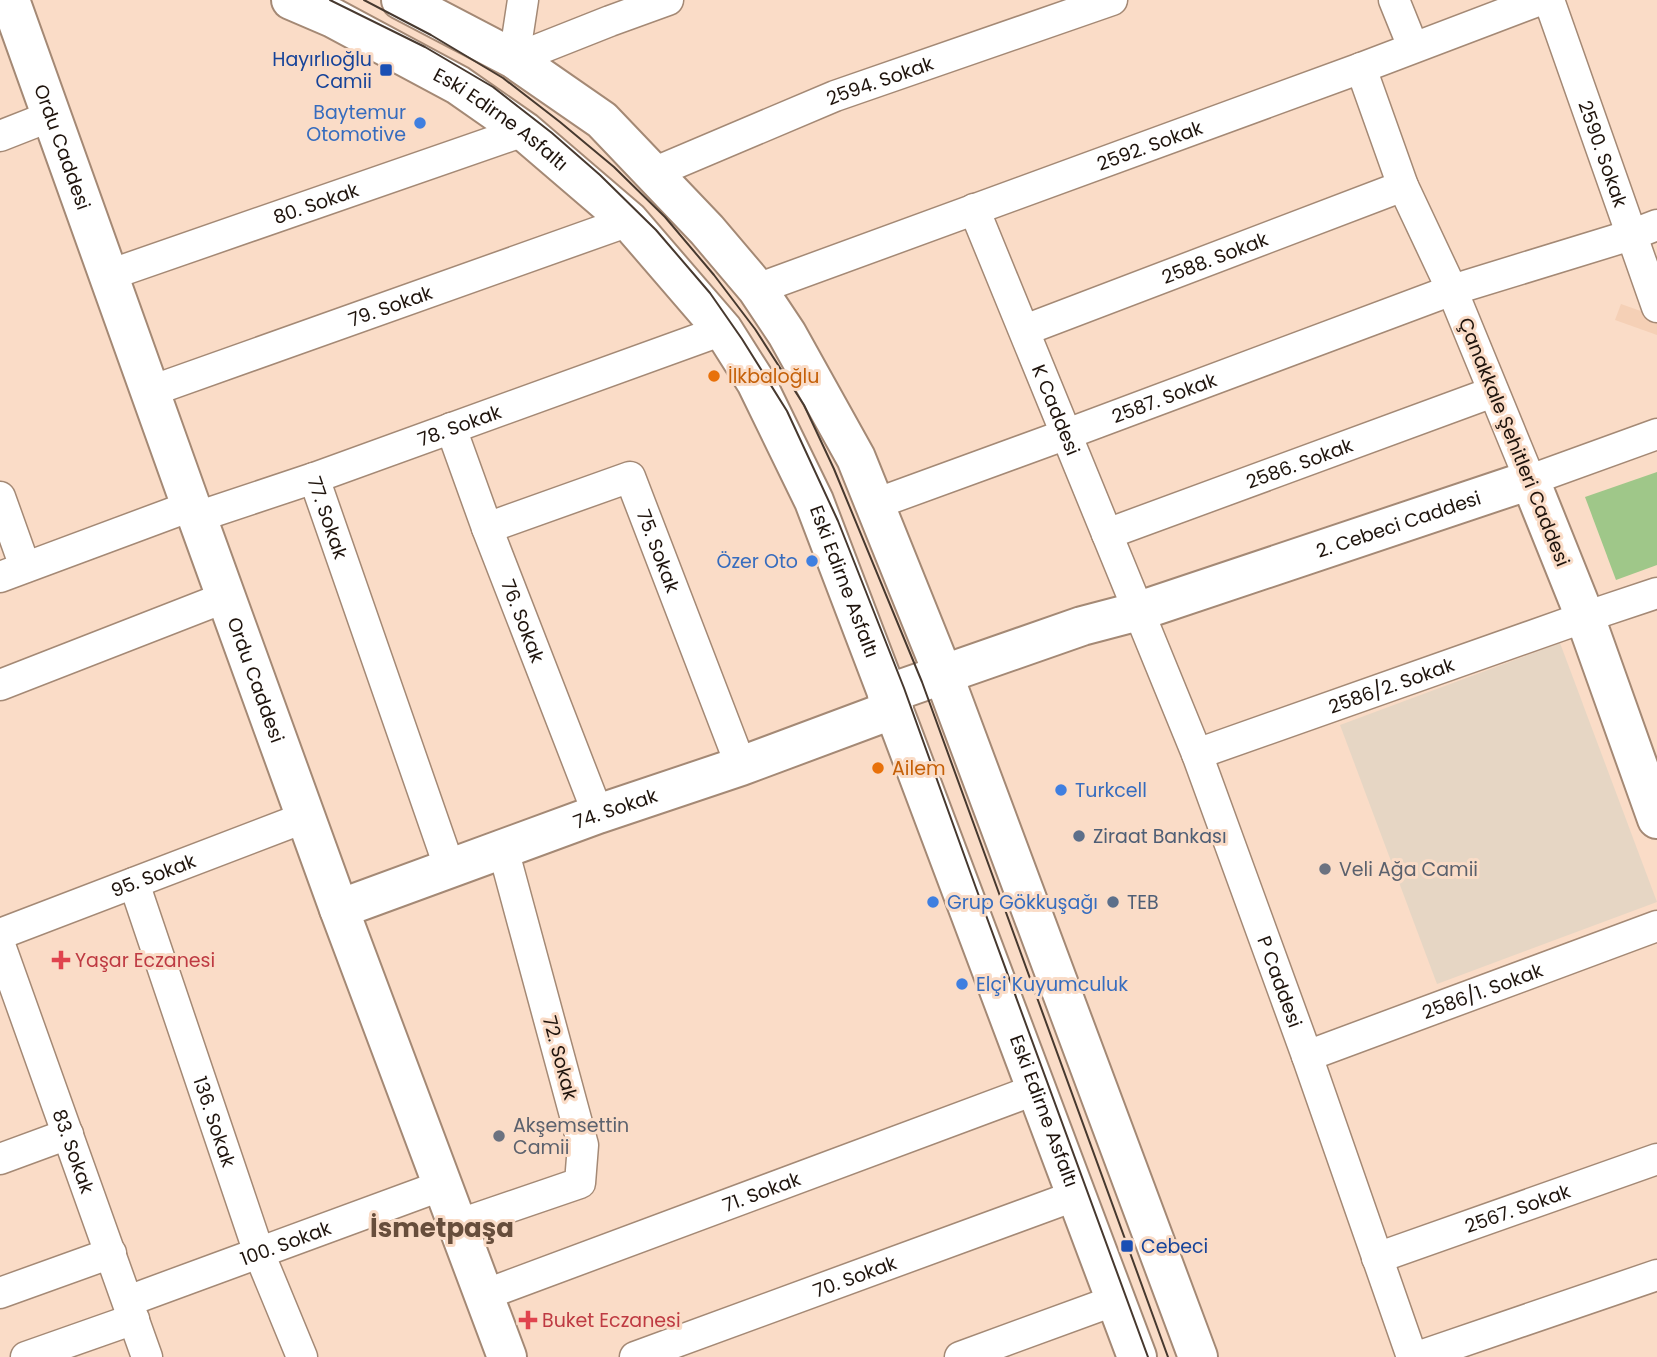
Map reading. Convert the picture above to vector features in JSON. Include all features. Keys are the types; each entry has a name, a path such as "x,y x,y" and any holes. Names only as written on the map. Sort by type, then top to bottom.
{"main road":[{"name":"Ordu Caddesi","path":"10,0 339,909 507,1357"},
{"name":"Eski Edirne Asfaltı","path":"292,0 333,18 458,85 524,131 629,221 723,330 756,382 814,501 1137,1357"},
{"path":"401,0 514,59 602,120 707,230 757,289 787,334 856,457 947,683 1198,1357"},
{"name":"2. Cebeci Caddesi","path":"947,683 1082,626 1139,611 1530,480"},
{"name":"Çanakkale Şehitleri Caddesi","path":"1530,480 1585,617 1657,819"},
{"name":"74. Sokak","path":"339,909 598,814 741,766 890,702 947,683"}],"street":[{"path":"514,59 523,0"},
{"path":"514,59 668,0"},
{"name":"2594. Sokak","path":"653,173 835,96 1112,0"},
{"path":"1394,0 1413,47"},
{"name":"2592. Sokak","path":"757,289 1540,0"},
{"name":"2590. Sokak","path":"1549,0 1644,230 1657,307"},
{"name":"Çanakkale Şehitleri Caddesi","path":"1361,68 1404,186 1452,290 1530,480"},
{"path":"0,136 51,116"},
{"name":"80. Sokak","path":"109,275 524,131"},
{"name":"2588. Sokak","path":"1024,330 1404,186"},
{"name":"K Caddesi","path":"974,209 1139,611"},
{"name":"79. Sokak","path":"151,391 629,221"},
{"name":"2587. Sokak","path":"875,504 1452,290 1644,230"},
{"name":"78. Sokak","path":"13,572 194,512 314,478 723,330"},
{"name":"2586. Sokak","path":"1107,534 1493,392"},
{"name":"76. Sokak","path":"451,428 598,814"},
{"name":"2. Cebeci Caddesi","path":"1530,480 1657,434"},
{"name":"75. Sokak","path":"487,528 630,477 741,766"},
{"name":"77. Sokak","path":"314,478 456,866"},
{"path":"0,497 13,572"},
{"name":"2586/2. Sokak","path":"1197,754 1657,593"},
{"path":"0,685 226,597"},
{"name":"P Caddesi","path":"1139,611 1197,754 1415,1357"},
{"name":"95. Sokak","path":"0,934 306,817"},
{"name":"72. Sokak","path":"457,1225 580,1182 583,1145 503,849"},
{"name":"136. Sokak","path":"134,883 259,1253 302,1357"},
{"name":"2586/1. Sokak","path":"1307,1056 1657,926"},
{"name":"83. Sokak","path":"0,945 11,1012 68,1134 148,1357"},
{"name":"71. Sokak","path":"484,1295 1037,1090"},
{"path":"0,1158 68,1134"},
{"name":"2567. Sokak","path":"1377,1258 1657,1159"},
{"name":"100. Sokak","path":"26,1357 259,1253 443,1185"},
{"name":"70. Sokak","path":"635,1357 1077,1195"},
{"path":"0,1293 111,1253"},
{"path":"1415,1357 1657,1275"},
{"path":"960,1357 1116,1300"}],"shaded area":[{"path":"1657,301 1657,335 1615,320 1621,304 1652,315"},
{"path":"1560,643 1657,902 1437,984 1340,725"}],"green space":[{"path":"1657,472 1657,565 1616,580 1585,497"}],"tram line":[{"path":"330,0 425,47 493,87 600,175 656,230 710,293 787,411 838,521 904,688 1148,1357"},
{"path":"364,0 431,35 503,78 614,167 665,217 714,275 755,329 804,405 834,469 922,682 1168,1357"}],"place":[{"name":"Hayırlıoğlu Camii","path":"386,70"},
{"name":"Baytemur Otomotive","path":"420,123"},
{"name":"İlkbaloğlu","path":"714,376"},
{"name":"Özer Oto","path":"812,561"},
{"name":"Ailem","path":"878,768"},
{"name":"Turkcell","path":"1061,790"},
{"name":"Ziraat Bankası","path":"1079,836"},
{"name":"Veli Ağa Camii","path":"1325,869"},
{"name":"Grup Gökkuşağı","path":"933,902"},
{"name":"TEB","path":"1113,902"},
{"name":"Yaşar Eczanesi","path":"61,960"},
{"name":"Elçi Kuyumculuk","path":"962,984"},
{"name":"Akşemsettin Camii","path":"499,1136"},
{"name":"Cebeci","path":"1127,1246"},
{"name":"Buket Eczanesi","path":"528,1320"}],"district":[{"name":"İsmetpaşa","path":"442,1228"}]}
